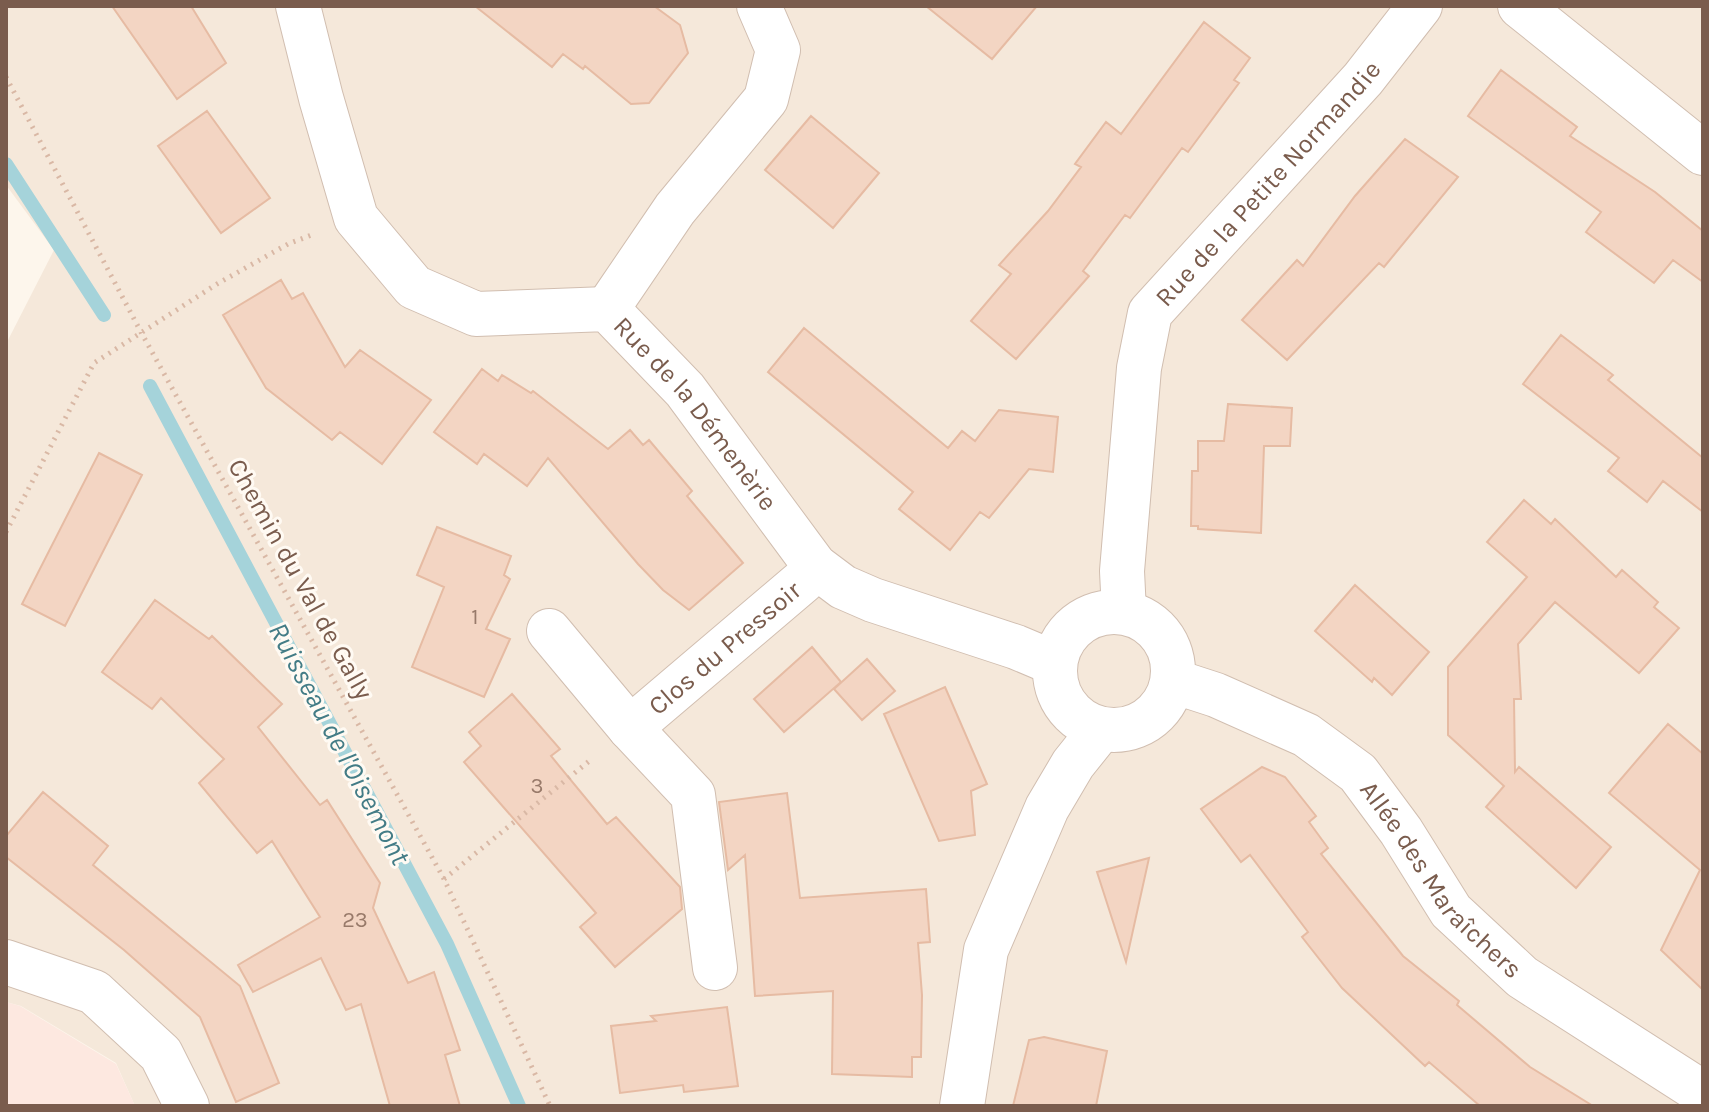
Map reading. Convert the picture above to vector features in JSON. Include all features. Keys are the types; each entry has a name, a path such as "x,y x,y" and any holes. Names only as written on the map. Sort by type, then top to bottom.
{"street":[{"name":"Rue de la Démenèrie","path":"298,6 356,218 414,287 476,314 607,309 685,390 815,566 843,587 873,600 1016,647 1054,663"},
{"path":"607,309 675,209 766,99 778,50 759,6"},
{"name":"Rue de la Petite Normandie","path":"1124,612 1122,571 1139,368 1150,313 1363,79 1420,6"},
{"path":"1520,6 1703,153"},
{"name":"Clos du Pressoir","path":"630,728 803,581 815,566"},
{"path":"1104,612 1124,612 1142,618 1157,629 1171,653 1173,681 1167,699 1139,725 1121,730 1101,729 1085,723 1066,705 1055,681 1054,663 1065,637 1086,617 1104,612"},
{"name":"Clos du Pressoir","path":"549,631 630,728 693,795 715,968"},
{"name":"Allée des Maraîchers","path":"1173,681 1216,695 1306,735 1358,773 1401,831 1451,911 1522,977 1703,1093"},
{"path":"962,1106 986,950 1047,808 1073,764 1101,729"},
{"path":"6,962 94,992 161,1054 187,1106"}],"path":[{"name":"Chemin du Val de Gally","path":"6,77 142,334 444,879 550,1106"},
{"path":"6,532 94,363 217,284 288,244 356,218"},
{"path":"444,879 630,728"}],"shaded area":[{"path":"6,6 1703,6 1703,1106 135,1106 116,1063 21,1006 6,1002 6,344 54,250 6,185"},
{"path":"6,1002 20,1006 116,1064 135,1106 6,1106"}],"building":[{"path":"112,6 191,6 226,63 177,99"},
{"path":"475,6 654,6 680,25 688,53 649,103 631,104 585,66 583,69 563,54 552,67"},
{"path":"926,6 1037,6 992,59"},
{"path":"1204,22 1250,58 1234,80 1239,83 1188,152 1182,148 1130,218 1125,215 1083,271 1089,276 1016,359 971,321 1011,274 999,265 1048,211 1081,167 1075,164 1106,122 1121,134"},
{"path":"1501,70 1577,127 1570,136 1655,192 1703,231 1703,282 1673,260 1654,283 1586,232 1601,212 1468,116"},
{"path":"207,111 270,198 221,233 158,146"},
{"path":"811,116 879,173 833,228 765,170"},
{"path":"1405,139 1458,177 1384,267 1379,263 1287,360 1242,320 1297,260 1303,266 1355,196"},
{"path":"281,280 292,299 303,293 345,367 360,350 431,400 382,464 340,432 332,440 266,388 223,315"},
{"path":"804,328 948,448 962,431 975,441 999,410 1058,417 1053,472 1029,469 989,518 980,512 950,550 899,509 913,492 768,372"},
{"path":"1561,335 1613,375 1608,380 1703,458 1703,512 1663,481 1647,502 1608,471 1619,458 1523,384"},
{"path":"482,369 498,381 502,375 531,393 533,391 608,449 630,430 643,445 649,440 692,491 687,496 743,563 689,610 663,590 638,564 548,458 527,486 484,454 477,464 434,432"},
{"path":"1228,404 1292,408 1290,446 1264,446 1261,533 1191,526 1192,471 1198,471 1198,441 1224,441"},
{"path":"99,453 142,475 65,626 22,604"},
{"path":"1524,500 1551,524 1555,519 1616,577 1622,570 1658,602 1654,607 1679,628 1639,673 1555,602 1518,644 1521,699 1514,699 1515,772 1519,767 1611,847 1576,888 1486,807 1504,786 1448,735 1448,667 1527,577 1487,542"},
{"path":"437,527 511,556 504,575 510,579 486,629 510,639 484,697 412,667 444,587 417,575"},
{"path":"1355,585 1429,652 1392,695 1374,678 1372,682 1315,631"},
{"path":"155,600 209,639 212,636 282,704 258,727 320,805 327,800 380,883 373,908 408,983 434,972 460,1050 445,1055 460,1106 390,1106 361,1004 346,1010 321,958 253,992 238,965 320,917 272,841 257,853 199,783 224,759 161,698 152,709 102,672"},
{"path":"812,647 841,682 784,732 754,699"},
{"path":"867,659 895,691 862,720 834,689"},
{"path":"945,687 987,784 971,791 975,835 939,841 884,714"},
{"path":"512,694 560,749 551,756 607,824 616,817 680,887 682,909 615,967 580,927 596,913 464,762 481,746 469,732"},
{"path":"1668,724 1703,754 1703,990 1661,950 1700,870 1609,793"},
{"path":"1262,767 1285,777 1316,816 1309,822 1328,848 1321,854 1403,956 1459,1001 1457,1005 1530,1067 1593,1106 1480,1106 1429,1062 1425,1066 1342,988 1302,937 1308,932 1250,855 1241,862 1201,809"},
{"path":"43,792 108,846 93,865 240,986 279,1083 236,1102 200,1017 124,950 6,857 6,836"},
{"path":"787,793 800,898 926,889 930,942 918,943 922,995 921,1057 912,1057 912,1077 832,1074 833,991 755,996 745,855 728,870 719,802"},
{"path":"1149,858 1126,962 1097,872"},
{"path":"727,1007 738,1086 684,1092 683,1085 620,1093 611,1026 656,1021 651,1016"},
{"path":"1044,1037 1107,1051 1096,1106 1013,1106 1029,1040"}],"waterway":[{"name":"Ruisseau de l'Oisemont","path":"6,164 104,315"},
{"name":"Ruisseau de l'Oisemont","path":"150,386 447,944 519,1106"}]}
